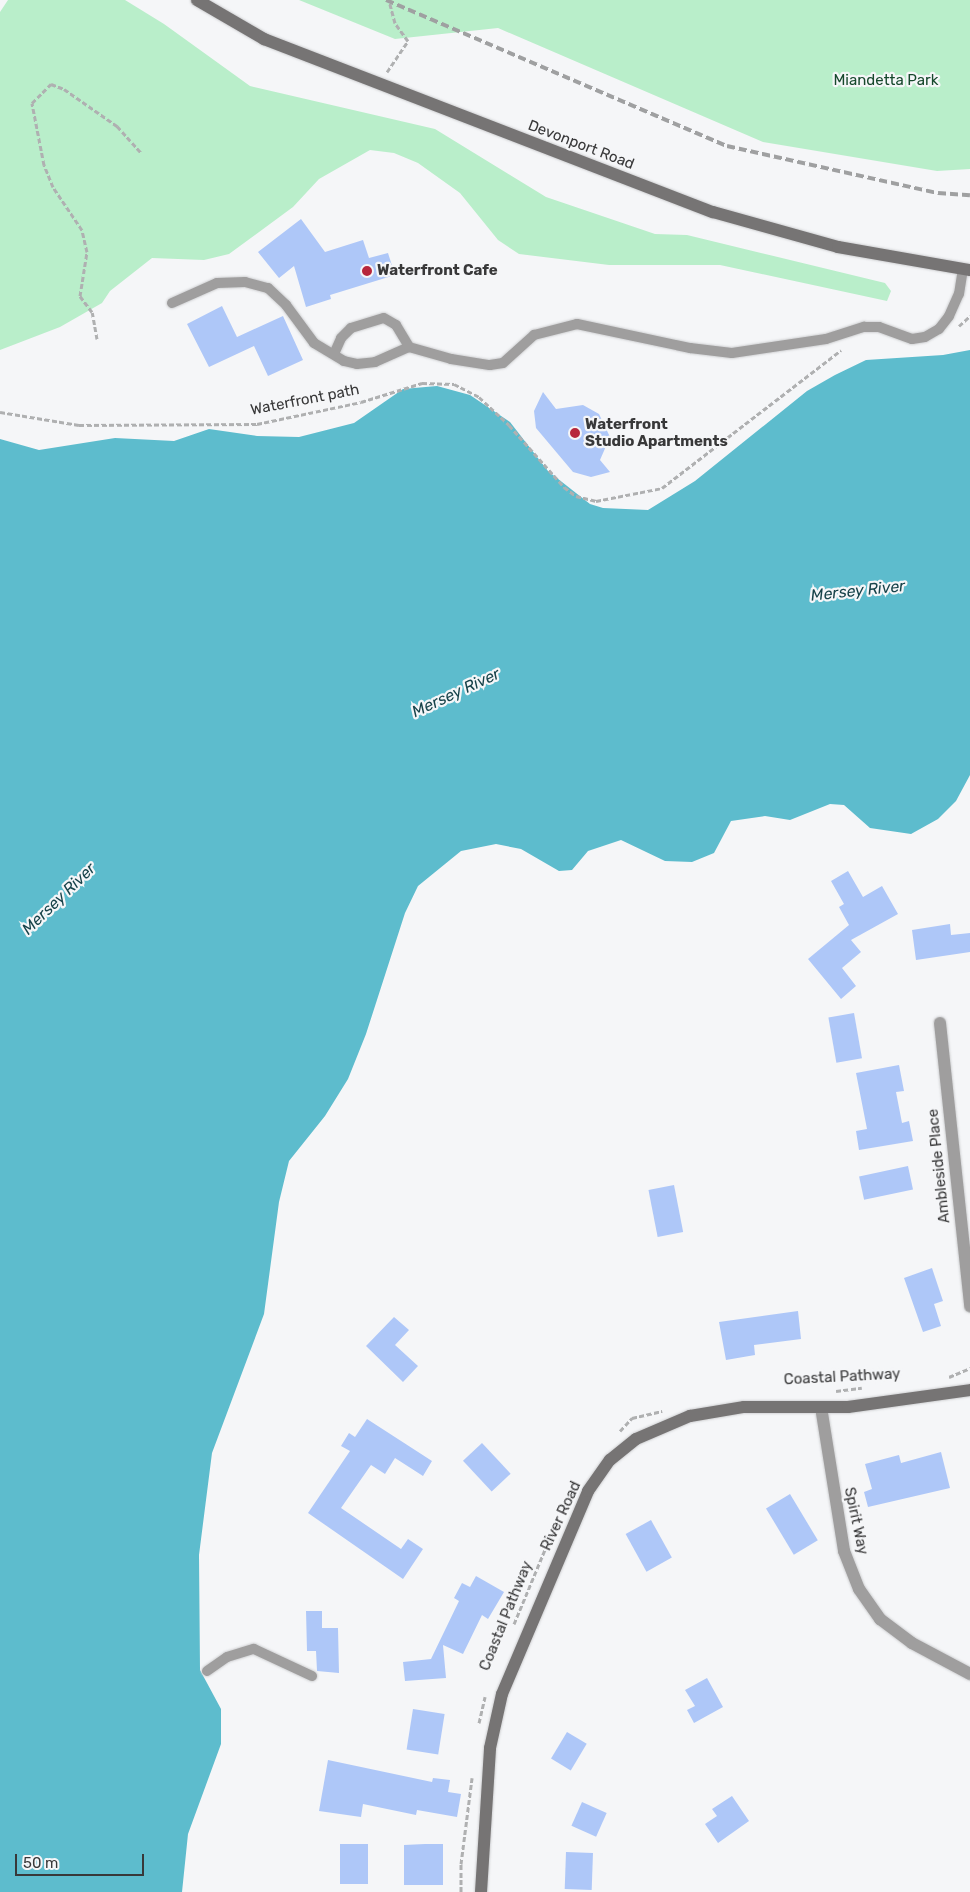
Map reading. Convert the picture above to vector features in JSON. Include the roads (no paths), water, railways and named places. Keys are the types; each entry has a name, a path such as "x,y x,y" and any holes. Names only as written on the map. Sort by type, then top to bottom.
{"main road":[{"name":"Devonport Road","path":"197,0 264,38 378,85 713,212 838,247 967,270"},
{"name":"River Road","path":"481,1892 490,1748 502,1694 588,1491 610,1460 636,1439 667,1424 690,1416 744,1407 848,1407 970,1390"}],"street":[{"name":"Ambleside Place","path":"940,1023 970,1306"},
{"name":"Spirit Way","path":"821,1407 844,1552 859,1589 880,1619 912,1643 970,1674"}],"lane":[{"path":"172,303 217,282 245,282 268,288 286,305 314,342 344,361 356,364 375,362 409,348 451,359 490,365 503,363 534,335 577,324 690,348 732,353 826,339 864,327 879,327 912,339 925,337 939,329 949,316 967,270"},
{"path":"334,354 341,338 351,328 384,318 396,325 409,348"},
{"path":"207,1671 226,1656 254,1649 312,1676"}],"water":[{"name":"Mersey River","path":"970,350 970,775 956,801 938,819 911,834 870,828 844,805 830,804 790,820 765,816 731,821 714,853 692,862 665,861 621,840 588,851 572,870 559,871 521,849 496,844 461,851 418,886 405,913 366,1034 348,1079 325,1116 289,1161 279,1202 264,1314 212,1453 199,1555 200,1670 221,1709 221,1744 188,1834 182,1892 0,1892 0,439 39,450 115,438 174,441 209,429 257,436 299,437 354,423 403,389 437,386 470,395 510,422 548,471 590,504 603,508 648,510 695,481 807,391 835,375 866,360 943,355"}],"railway":[{"path":"386,0 727,146 938,193 970,195"}],"place":[{"name":"Waterfront Cafe","path":"367,271"},
{"name":"Waterfront Studio Apartments","path":"575,433"}],"park label":[{"name":"Miandetta Park","path":"886,81"}]}
